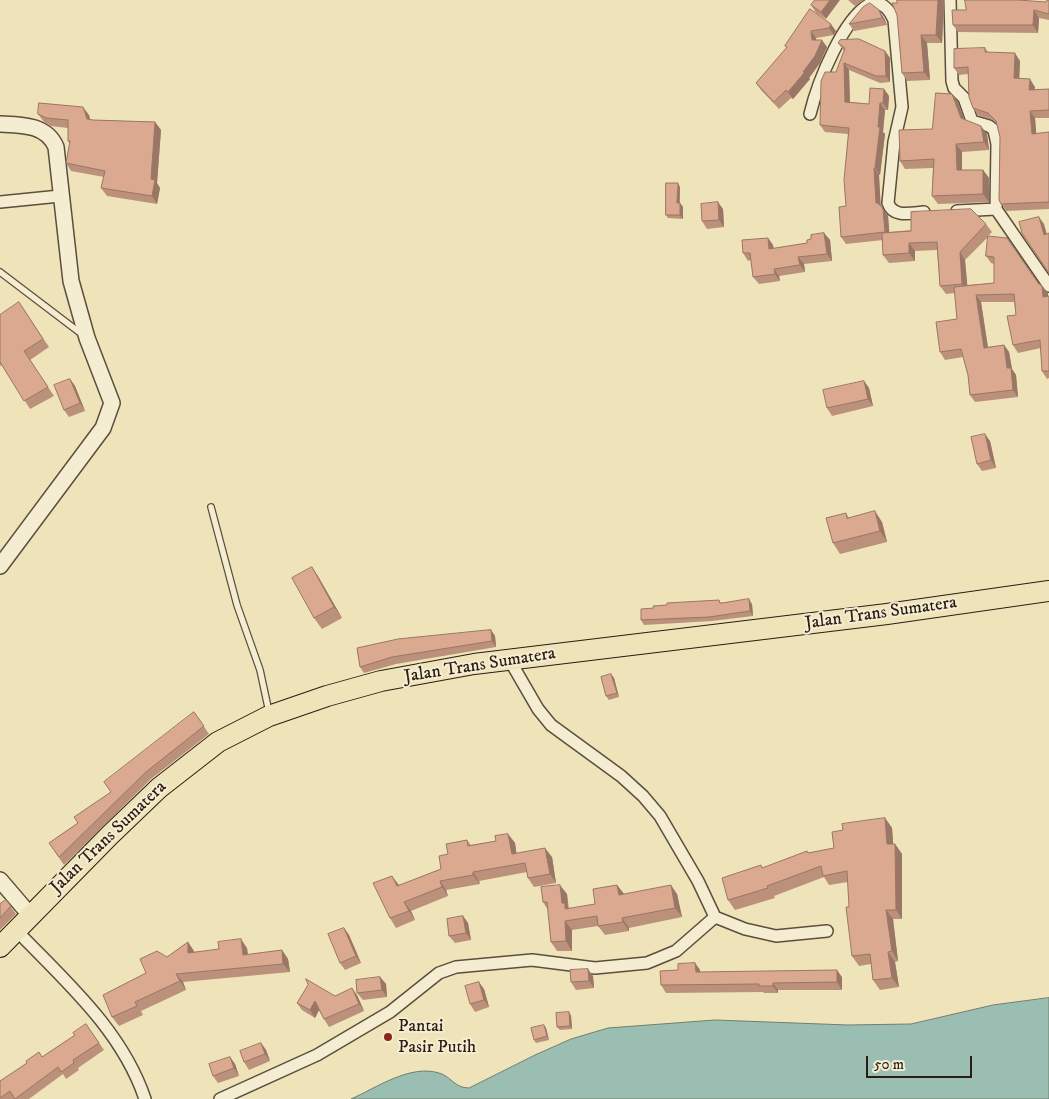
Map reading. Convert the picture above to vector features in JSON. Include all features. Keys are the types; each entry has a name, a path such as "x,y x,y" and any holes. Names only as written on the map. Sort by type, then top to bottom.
{"highway":[{"name":"Jalan Trans Sumatera","path":"0,947 159,788 218,742 269,716 327,696 381,681 509,659 878,615 1049,591"}],"street":[{"path":"950,0 950,68 953,86 964,98 970,119 992,128 996,137 996,209 1049,286"},
{"path":"810,114 816,92 829,60 852,22 869,4 878,3 885,7 894,20 902,104 894,142 888,202 891,209 901,213 996,209"},
{"path":"0,124 34,127 48,134 56,147 71,281 87,338 112,403 109,417 103,428 0,566"},
{"path":"0,202 60,196"},
{"path":"509,659 538,709 551,724 621,776 643,796 660,816 698,881 715,917 745,929 776,936 827,931"},
{"path":"0,880 30,915"},
{"path":"220,1099 317,1055 390,1012 420,991 439,973 472,964 532,960 595,968 647,963 676,951 715,917"},
{"path":"16,930 95,1011 130,1064 145,1099"}],"lane":[{"path":"0,272 87,338"},
{"path":"211,507 237,605 260,670 269,716"}],"water":[{"path":"1049,998 1049,1099 351,1099 393,1078 417,1072 439,1073 460,1086 469,1088 571,1039 608,1028 715,1020 848,1025 911,1024 993,1005"}],"building":[{"path":"815,0 830,0 821,12 811,5"},
{"path":"897,0 938,0 936,35 921,35 924,72 902,73 897,15 892,3 897,3"},
{"path":"965,0 1046,2 1049,0 1049,14 1034,10 1033,25 953,25 952,10 966,10"},
{"path":"870,3 879,10 882,18 849,24 863,7"},
{"path":"810,9 831,24 829,28 811,31 812,40 822,40 815,56 803,72 805,72 788,92 786,90 774,102 756,83 787,47 785,46"},
{"path":"859,39 885,51 886,76 876,76 844,63 845,102 869,104 870,88 884,89 883,103 880,103 878,127 880,127 874,168 876,203 883,209 885,232 841,237 839,207 846,206 844,180 849,128 820,125 821,81 825,72 836,72 845,48 838,43 840,40"},
{"path":"985,48 985,52 1015,53 1014,78 1030,79 1029,90 1049,89 1049,110 1030,111 1032,134 1049,132 1049,202 1001,204 999,200 1000,137 996,121 988,113 973,108 969,97 968,67 954,68 954,49"},
{"path":"936,93 952,94 961,118 981,126 984,142 956,144 957,170 983,170 983,194 932,196 934,159 900,161 899,130 932,129"},
{"path":"39,103 83,107 87,119 93,120 155,122 151,179 155,180 152,196 101,188 105,171 66,163 70,141 68,141 68,120 46,118 38,114"},
{"path":"666,183 678,183 677,203 680,203 680,215 666,215"},
{"path":"718,202 719,220 702,221 701,204"},
{"path":"971,209 986,224 960,252 962,284 940,286 937,242 909,243 909,253 883,255 882,233 911,231 911,212"},
{"path":"1039,217 1044,235 1049,233 1049,273 1022,233 1019,222"},
{"path":"824,233 827,254 798,257 800,265 774,269 775,274 753,277 750,253 743,253 742,240 768,238 769,249 807,243 807,240 811,239 811,235"},
{"path":"988,236 1007,238 1042,286 1043,297 1049,296 1049,371 1042,371 1040,340 1013,345 1007,316 1016,315 1014,294 976,295 984,348 1004,345 1007,368 1011,368 1013,390 970,395 968,375 961,349 940,352 936,322 957,319 954,287 994,283 994,257 986,256"},
{"path":"19,302 43,339 24,351 48,387 24,401 0,362 0,315"},
{"path":"70,379 80,403 64,410 54,385"},
{"path":"864,381 868,399 827,408 823,390"},
{"path":"985,434 991,460 977,464 971,437"},
{"path":"875,511 880,531 833,543 826,518 846,513 847,518"},
{"path":"312,567 334,607 314,618 292,578"},
{"path":"749,599 750,611 709,617 641,620 641,609 667,605 667,603 719,600 720,603"},
{"path":"491,630 492,641 392,657 360,667 357,648 398,639"},
{"path":"611,674 617,693 606,696 601,677"},
{"path":"194,712 204,726 146,772 59,857 49,843 78,823 74,817 111,792 104,782"},
{"path":"885,818 887,844 895,844 896,910 886,910 892,951 888,952 892,978 873,980 870,954 852,956 846,907 849,907 847,871 823,876 821,866 767,886 768,888 728,900 722,878 761,865 762,868 807,851 808,853 834,848 832,832 843,830 842,824"},
{"path":"508,834 512,854 545,848 550,874 528,878 525,863 473,872 473,875 440,881 442,887 404,902 409,911 390,918 373,883 392,876 397,886 441,869 439,856 448,854 446,844 467,840 468,846 496,841 495,836"},
{"path":"560,885 562,903 565,903 565,909 595,904 593,889 617,885 619,895 671,885 675,908 622,918 623,922 598,926 597,916 565,921 566,941 551,942 547,902 543,902 541,887"},
{"path":"6,900 11,906 0,918 0,904"},
{"path":"463,916 466,933 449,936 447,919"},
{"path":"344,928 356,956 340,963 328,934"},
{"path":"241,939 243,955 282,950 283,964 176,974 180,981 135,1002 137,1006 112,1017 103,995 146,973 140,959 157,951 167,957 188,942 188,953 219,949 218,942"},
{"path":"695,963 696,972 837,970 837,982 773,983 773,986 759,986 759,984 661,985 660,971 678,970 678,964"},
{"path":"588,969 589,981 571,982 570,970"},
{"path":"380,977 382,990 357,993 356,980"},
{"path":"306,979 335,996 352,988 359,1004 324,1019 315,1001 310,1010 297,1003 308,985"},
{"path":"479,982 484,1000 470,1004 465,986"},
{"path":"569,1012 570,1026 557,1027 556,1013"},
{"path":"86,1024 99,1043 73,1060 74,1063 61,1072 58,1067 15,1099 10,1091 0,1098 0,1081 27,1063 26,1061 39,1052 42,1057 75,1035 73,1033"},
{"path":"544,1025 547,1036 534,1040 531,1028"},
{"path":"261,1043 265,1054 244,1062 240,1051"},
{"path":"230,1057 234,1068 213,1076 209,1064"}],"place":[{"name":"Pantai Pasir Putih","path":"388,1037"}]}
